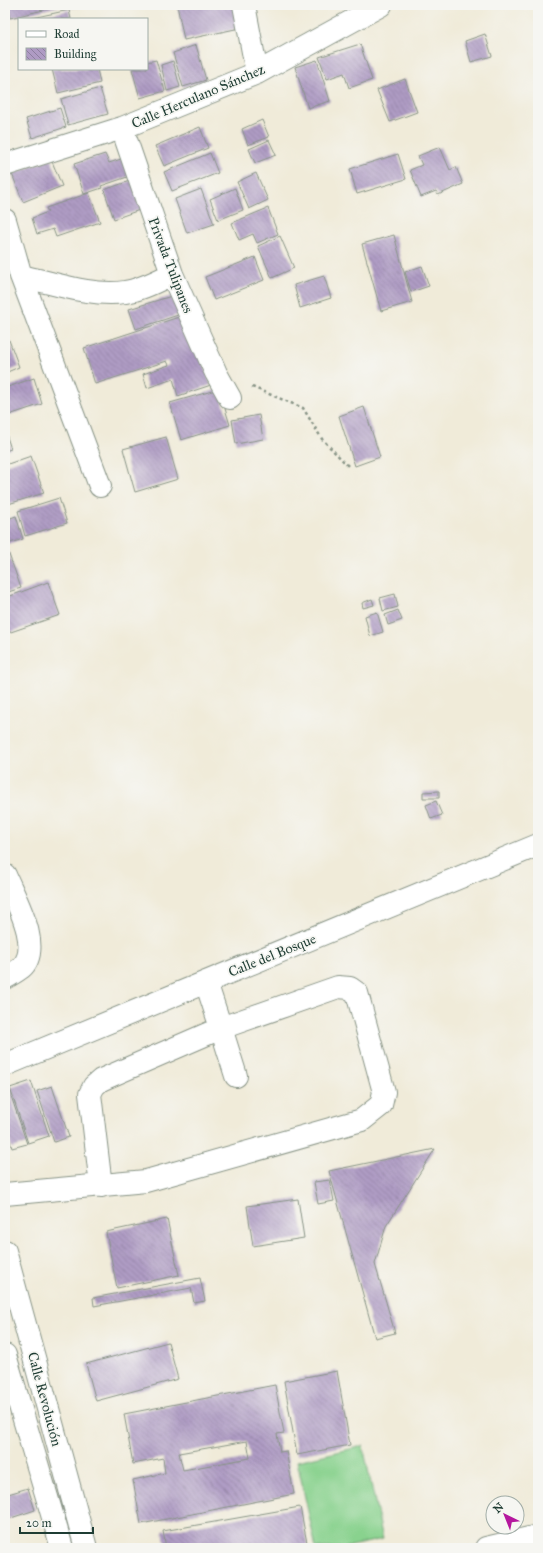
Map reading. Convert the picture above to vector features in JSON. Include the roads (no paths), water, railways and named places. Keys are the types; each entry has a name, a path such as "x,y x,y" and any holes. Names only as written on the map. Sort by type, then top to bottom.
{"street":[{"path":"244,5 257,73"},
{"name":"Calle Herculano Sánchez","path":"5,165 122,128 257,73 381,5"},
{"name":"Privada Tulipanes","path":"122,128 172,274 216,373 230,398"},
{"path":"5,220 21,276 100,486"},
{"path":"21,276 92,291 126,292 172,274"},
{"name":"Calle del Bosque","path":"5,1065 538,845"},
{"path":"5,875 30,935 30,952 22,967 5,978"},
{"path":"206,982 236,1076"},
{"path":"5,1194 101,1186 146,1181 362,1120 381,1106 384,1092 373,1046 357,993 350,988 338,987 221,1028 101,1080 94,1086 90,1094 101,1186"},
{"name":"Calle Revolución","path":"5,1251 86,1548"},
{"name":"Calle Revolución","path":"5,1355 62,1548"},
{"path":"486,1548 538,1536"}]}
